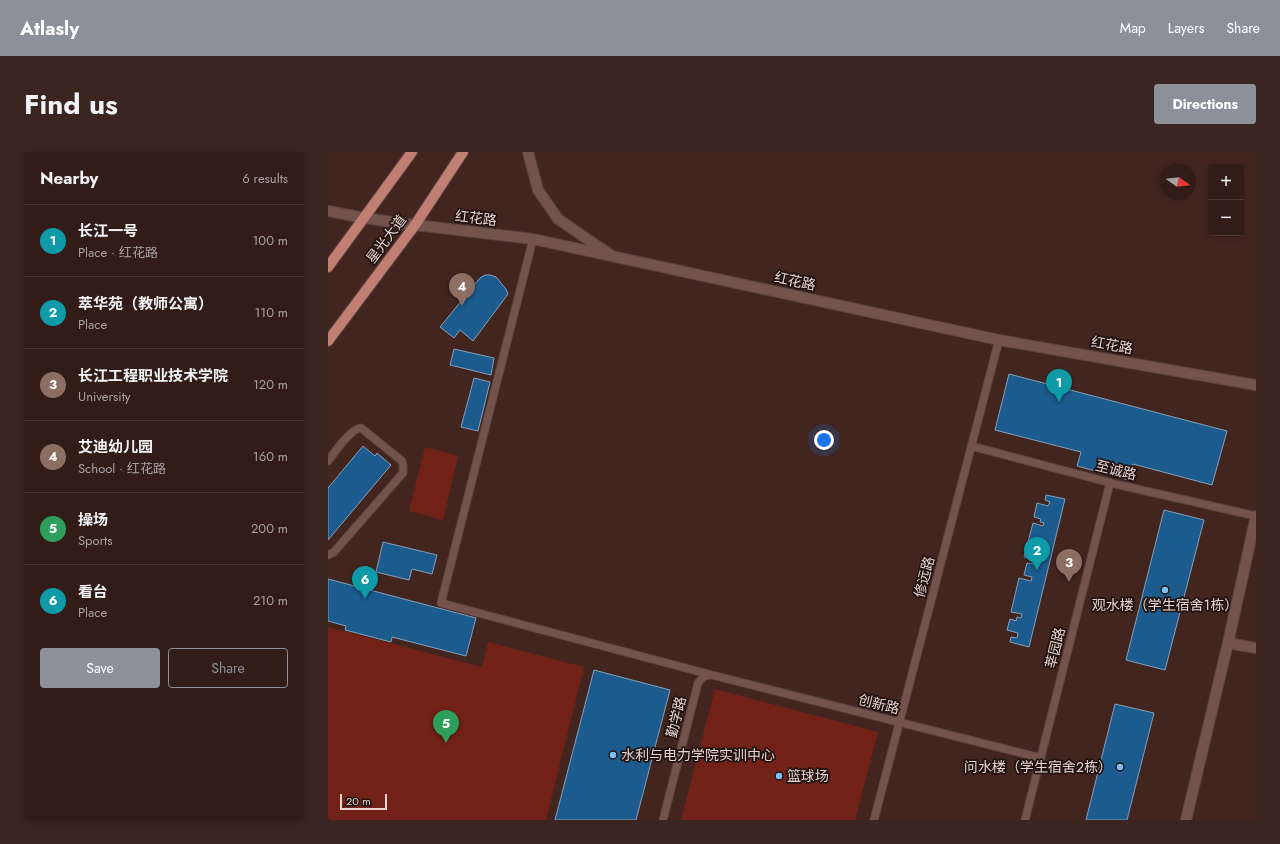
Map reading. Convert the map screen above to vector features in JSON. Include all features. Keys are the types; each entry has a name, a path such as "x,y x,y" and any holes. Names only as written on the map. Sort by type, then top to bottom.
{"main road":[{"path":"328,267 412,152"},
{"name":"星光大道","path":"328,341 415,225 463,152"}],"street":[{"path":"528,152 538,190 558,219 612,256"},
{"name":"红花路","path":"328,211 415,225 533,239 999,340 1256,385"},
{"path":"1186,820 1228,643 1256,516"},
{"path":"1228,643 1256,648"}],"lane":[{"name":"创新路","path":"533,239 441,603 712,675 1040,758"},
{"name":"修远路","path":"874,820 999,340"},
{"path":"328,460 352,432 358,428 361,428 402,461 404,469 403,473 338,548 328,555"},
{"name":"至诚路","path":"971,446 1110,482 1256,516"},
{"name":"莘园路","path":"1025,820 1110,482"},
{"name":"勤学路","path":"663,820 698,683 701,678 706,675 712,675"}],"shaded area":[{"path":"425,447 458,456 443,520 409,511"},
{"path":"328,627 482,667 488,642 584,667 546,820 328,820"},
{"name":"篮球场","path":"715,689 878,732 855,820 681,820"}],"building":[{"path":"485,275 496,277 506,289 508,294 473,341 460,330 454,338 440,327 480,278"},
{"path":"454,349 494,358 491,375 450,365"},
{"path":"1009,374 1227,431 1212,485 1133,464 1129,480 1077,466 1081,452 995,430"},
{"path":"474,378 490,382 478,431 461,427"},
{"path":"363,446 375,456 377,453 391,465 328,540 328,488"},
{"path":"1046,495 1065,499 1029,647 1010,642 1011,637 1017,638 1018,633 1007,630 1010,619 1016,621 1017,617 1021,618 1022,614 1011,612 1019,578 1031,581 1032,577 1024,575 1027,563 1035,564 1036,560 1024,557 1033,523 1043,526 1044,523 1040,522 1041,519 1034,517 1037,503 1048,506 1050,502 1045,500"},
{"name":"观水楼（学生宿舍1栋）","path":"1164,510 1204,520 1165,670 1126,660"},
{"path":"383,542 437,555 432,574 412,569 409,580 376,572"},
{"path":"328,579 476,618 466,656 392,637 391,642 345,630 346,626 328,621"},
{"name":"水利与电力学院实训中心","path":"594,670 670,690 636,820 555,820"},
{"name":"问水楼（学生宿舍2栋）","path":"1115,704 1154,713 1127,820 1086,820"}],"place":[{"name":"艾迪幼儿园","path":"462,306"},
{"name":"长江一号","path":"1059,402"},
{"name":"萃华苑（教师公寓）","path":"1037,570"},
{"name":"长江工程职业技术学院","path":"1069,582"},
{"name":"观水楼（学生宿舍1栋）","path":"1165,590"},
{"name":"看台","path":"365,599"},
{"name":"操场","path":"446,743"},
{"name":"水利与电力学院实训中心","path":"613,755"},
{"name":"问水楼（学生宿舍2栋）","path":"1120,767"},
{"name":"篮球场","path":"779,776"}]}
